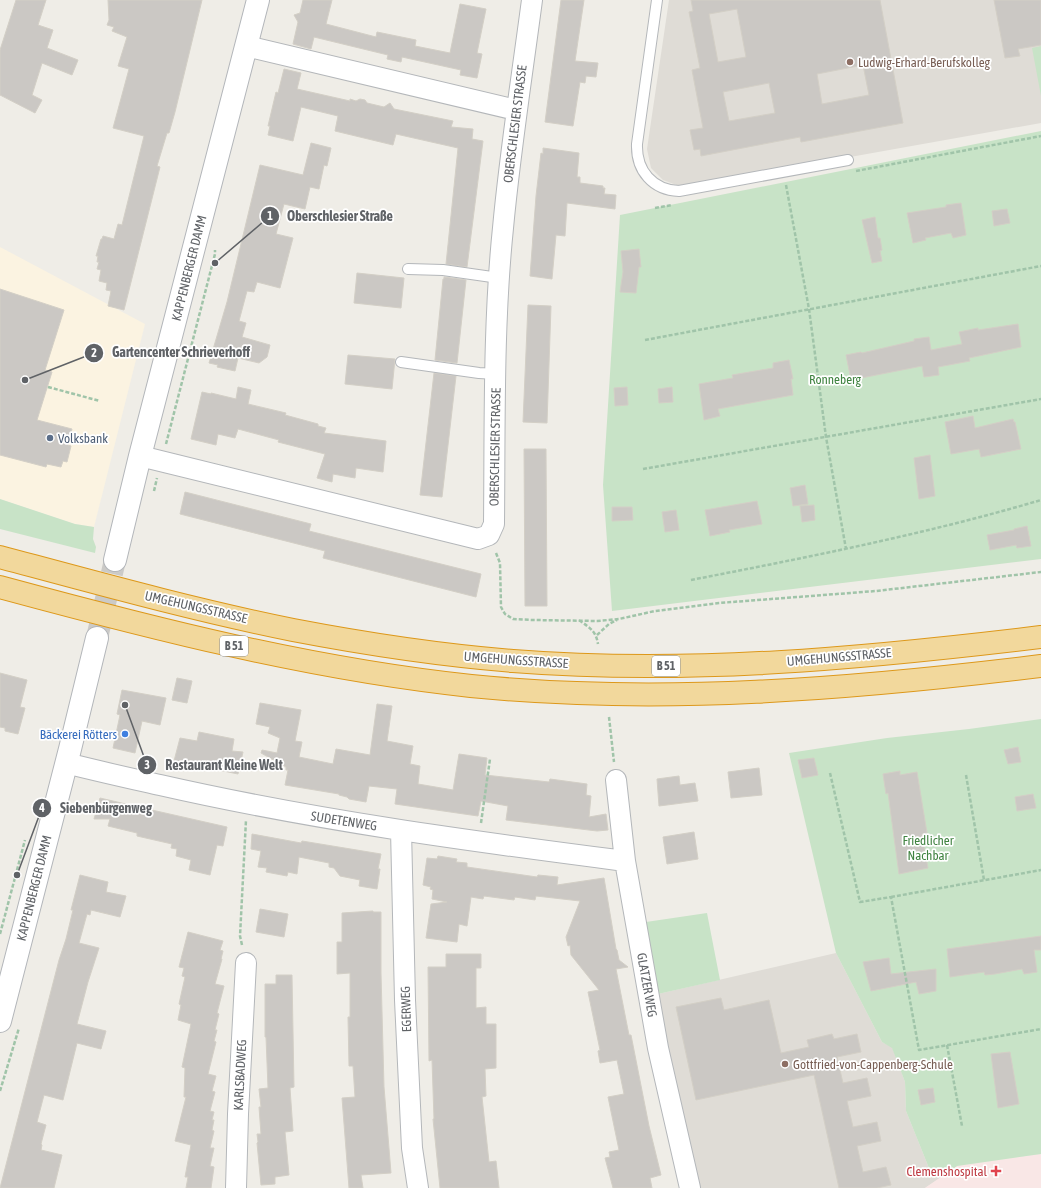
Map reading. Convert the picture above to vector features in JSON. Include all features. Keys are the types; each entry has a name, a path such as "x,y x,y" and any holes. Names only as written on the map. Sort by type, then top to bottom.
{"highway":[{"name":"UMGEHUNGSSTRASSE","path":"0,557 175,603 291,629 358,642 420,651 514,661 646,666 744,665 873,655 1041,637"},
{"name":"B 51","path":"0,587 215,642 346,669 472,686 551,692 644,695 745,693 880,683 1041,666"},
{"path":"0,593 48,600"}],"main road":[{"name":"KAPPENBERGER DAMM","path":"115,560 140,456 258,0"},
{"name":"KAPPENBERGER DAMM","path":"6,1019 97,638"}],"street":[{"name":"OBERSCHLESIER STRASSE","path":"489,535 494,524 499,278 516,110 532,0"},
{"path":"246,46 516,110"},
{"path":"140,456 478,539 489,535"},
{"name":"SUDETENWEG","path":"66,763 247,804 478,842 625,861"},
{"name":"GLATZER WEG","path":"616,780 625,861 658,1048 690,1188"},
{"name":"EGERWEG","path":"401,830 405,1000 412,1148 418,1188"},
{"name":"KARLSBADWEG","path":"236,1188 238,1114 246,963"}],"lane":[{"path":"657,0 636,153 638,163 648,178 663,189 679,191 848,160"},
{"path":"408,269 443,270 499,278"},
{"path":"401,362 496,374"}],"path":[{"path":"786,184 809,309 826,437 846,549"},
{"path":"645,340 1041,266"},
{"path":"48,387 100,401"},
{"path":"643,469 1041,399"},
{"path":"691,580 846,549 939,528 1041,500"},
{"path":"489,535 500,563 501,607 505,614 513,619 619,619 655,612 719,603 876,591 1041,572"},
{"path":"597,635 609,624 619,619"},
{"path":"579,620 592,629 597,635 598,644"},
{"path":"609,717 616,780"},
{"path":"478,842 490,759"},
{"path":"830,773 860,902 1041,870"},
{"path":"966,775 984,880"},
{"path":"246,963 240,936 247,804"},
{"path":"890,897 919,1050 1041,1029"},
{"path":"0,1091 6,1019"},
{"path":"947,1045 962,1126"}],"shaded area":[{"name":"Ludwig-Erhard-Berufskolleg","path":"669,0 1041,0 1041,123 682,187 663,180 651,168 647,149"},
{"path":"0,247 145,324 94,527 75,524 0,499"},
{"name":"Gottfried-von-Cappenberg-Schule","path":"836,953 882,1042 892,1047 905,1082 906,1111 933,1178 943,1176 925,1188 700,1188 675,1081 658,994"},
{"name":"Clemenshospital","path":"1041,1154 1041,1188 925,1188 957,1166"}],"green space":[{"path":"1041,46 1041,96 1032,48"},
{"name":"Ronneberg","path":"1041,131 1041,559 612,611 603,485 620,215"},
{"path":"0,499 75,524 94,527 93,539 96,547 95,553 0,529"},
{"name":"Friedlicher Nachbar","path":"1041,719 1041,1154 957,1166 943,1176 933,1178 906,1111 905,1082 892,1048 882,1042 836,953 789,753 887,738"},
{"path":"707,913 720,980 658,994 646,922"}],"building":[{"path":"16,0 46,0 38,25 53,30 47,48 78,60 72,75 42,63 32,95 42,100 35,113 0,95 0,50"},
{"path":"108,0 202,0 175,112 157,166 160,167 124,310 108,306 111,291 106,290 107,283 99,281 101,270 97,269 99,262 97,262 98,256 96,256 103,236 114,239 118,224 122,225 144,136 113,128 129,69 118,66 127,37 112,31 114,27 107,25 109,20"},
{"path":"303,0 332,0 326,24 376,37 377,32 416,40 415,46 450,53 460,4 486,9 477,53 482,54 477,78 460,75 461,70 402,57 401,62 387,59 388,55 314,37 311,49 293,44 298,22 294,15 300,13"},
{"path":"561,0 584,0 575,61 598,63 596,77 586,76 585,83 580,82 573,126 545,122"},
{"path":"691,0 880,0 903,123 801,142 800,137 701,156 700,149 694,150 690,130 703,128 692,70 700,68 689,12 693,11","holes":["737,9 746,57 718,62 709,14","863,65 869,95 822,104 817,74","769,83 775,113 729,121 723,92"]},
{"path":"994,0 1041,0 1041,45 1018,49 1020,56 1005,58"},
{"path":"284,69 301,73 297,89 350,101 350,99 356,101 360,99 365,100 367,103 384,107 390,103 394,109 453,121 451,127 473,129 472,139 483,141 467,267 446,264 458,148 396,134 393,145 335,131 338,116 301,107 293,141 268,135 270,126 268,126 276,92 278,93"},
{"path":"311,143 331,148 327,166 324,165 319,189 310,187 305,209 284,204 276,234 293,238 280,288 257,282 254,292 247,291 239,321 246,323 242,337 270,345 267,357 259,363 238,358 235,371 217,367 218,365 209,363 227,302 260,165 303,175"},
{"path":"543,148 579,153 577,177 580,177 580,183 603,186 603,188 605,188 604,194 616,195 615,209 567,203 565,236 556,235 552,279 530,276 536,196 541,153 543,154"},
{"path":"961,203 966,235 953,238 951,233 925,238 926,240 913,243 907,213 946,207 946,205"},
{"path":"1007,209 1010,223 994,226 992,211"},
{"path":"875,217 878,238 880,238 882,250 880,251 882,261 872,263 862,220"},
{"path":"639,249 641,267 639,267 636,293 620,292 623,272 621,251"},
{"path":"357,273 404,278 401,308 354,303"},
{"path":"444,277 466,280 457,363 435,360"},
{"path":"0,289 64,310 45,370 52,372 37,420 72,429 68,445 71,446 67,462 63,461 61,467 47,464 46,467 0,455"},
{"path":"528,305 551,306 547,423 523,422"},
{"path":"1018,324 1021,347 969,358 970,361 938,367 939,375 924,377 922,366 851,380 846,355 862,353 914,341 914,339 929,337 931,350 962,344 959,332 978,328 978,330"},
{"path":"348,355 395,359 392,389 345,384"},
{"path":"789,360 793,379 791,379 793,395 718,409 720,416 704,420 699,384 733,378 732,375 773,368 773,363"},
{"path":"434,373 456,376 442,497 420,495"},
{"path":"238,387 251,390 248,404 286,413 285,415 318,424 318,426 326,428 324,433 386,441 383,472 356,468 355,478 333,474 332,482 317,478 325,454 278,442 279,440 238,429 235,438 218,434 216,445 191,439 202,392 236,399"},
{"path":"627,387 628,405 615,406 614,388"},
{"path":"672,387 673,402 659,403 658,389"},
{"path":"973,416 975,428 1013,419 1021,449 981,457 979,449 951,454 945,422"},
{"path":"524,449 546,449 547,606 525,606"},
{"path":"930,455 935,496 919,499 914,458"},
{"path":"805,485 808,504 793,506 790,488"},
{"path":"185,492 311,524 309,531 481,574 476,597 323,558 325,551 180,514"},
{"path":"757,501 762,524 729,530 730,532 710,536 705,510"},
{"path":"814,505 815,520 802,522 800,506"},
{"path":"612,507 632,507 633,520 612,521"},
{"path":"676,510 679,530 665,532 662,512"},
{"path":"1027,526 1031,546 1017,548 1016,545 990,550 987,535"},
{"path":"0,673 27,680 20,707 25,708 18,734 5,731 5,728 0,727"},
{"path":"177,678 192,681 187,703 172,700"},
{"path":"122,690 166,698 160,725 142,721 135,753 113,748 120,715 117,714"},
{"path":"260,703 301,710 295,741 302,742 299,757 333,764 336,749 370,755 377,704 392,706 387,741 413,746 410,764 420,766 418,784 453,790 459,754 487,758 485,775 549,782 550,779 587,784 586,795 591,796 589,817 606,814 608,830 597,831 506,820 508,806 481,801 478,816 395,804 397,789 369,786 366,802 349,799 339,794 285,785 288,770 286,770 286,767 261,753 262,750 277,753 280,738 268,733 270,727 256,724"},
{"path":"199,732 234,739 232,751 243,752 238,774 174,761 180,738 197,741"},
{"path":"1018,747 1021,762 1008,764 1004,750"},
{"path":"814,758 818,775 802,778 798,760"},
{"path":"759,768 762,795 731,798 728,772"},
{"path":"900,771 900,775 917,772 927,833 922,834 928,868 899,874 888,793 886,794 883,774"},
{"path":"679,776 680,785 695,783 698,801 659,806 657,779"},
{"path":"1033,794 1036,808 1017,811 1015,797"},
{"path":"100,798 227,827 223,846 217,845 210,875 189,870 191,860 176,856 177,849 171,848 172,844 137,836 137,833 108,826 110,819 94,819"},
{"path":"694,832 698,859 667,864 663,837"},
{"path":"252,834 301,843 302,841 381,854 378,869 380,869 377,889 359,886 360,880 340,876 334,868 329,867 329,863 299,857 297,874 288,872 287,876 266,872 267,868 258,867 261,851 251,849"},
{"path":"438,856 457,859 456,862 467,863 467,867 537,877 538,875 558,877 557,885 604,878 616,949 619,960 628,967 616,969 629,1035 631,1035 649,1126 661,1175 650,1178 652,1188 613,1188 605,1158 610,1157 609,1152 619,1150 608,1097 624,1094 617,1060 600,1063 598,1051 600,1050 588,992 599,990 571,955 570,945 568,946 566,937 580,901 536,896 535,900 515,897 514,900 484,896 483,899 471,897 467,926 459,924 457,942 426,938 431,904 447,902 432,899 433,890 430,889 431,887 423,885 427,858 437,859"},
{"path":"80,875 108,882 106,892 126,896 120,917 91,910 90,915 87,914 79,943 99,948 77,1024 106,1031 101,1049 77,1043 63,1100 44,1095 37,1122 46,1125 41,1150 62,1155 54,1188 0,1188 59,960 66,939 73,910 71,910"},
{"path":"260,909 288,914 284,937 256,932"},
{"path":"373,911 381,912 384,1087 391,1173 361,1175 363,1188 349,1188 342,1098 355,1097 353,1066 349,1066 348,1017 350,1017 350,973 337,974 337,942 342,942 342,913"},
{"path":"188,932 223,941 220,950 223,951 222,959 215,984 224,986 217,1013 219,1014 214,1041 216,1042 208,1074 216,1076 212,1091 215,1092 210,1111 214,1112 212,1130 214,1131 210,1148 214,1148 210,1166 214,1167 211,1188 186,1188 188,1177 185,1177 191,1145 175,1141 186,1097 184,1097 185,1068 182,1067 191,1024 178,1020 181,1005 179,1004 185,977 182,976 184,968 179,967"},
{"path":"1041,936 1041,950 1034,950 1037,972 1024,974 1022,969 995,974 985,975 984,972 950,977 947,949"},
{"path":"446,954 481,954 481,968 476,968 476,1008 486,1007 486,1024 496,1024 496,1068 485,1069 486,1096 482,1097 489,1162 496,1161 499,1188 440,1188 433,1119 432,1060 429,1061 428,967 446,967"},
{"path":"889,958 891,974 936,969 936,991 919,994 916,982 871,991 863,962"},
{"path":"276,975 292,975 294,1087 290,1088 293,1131 285,1132 289,1175 275,1177 275,1184 261,1185 257,1143 257,1134 261,1134 259,1089 268,1088 265,1037 265,984 276,984"},
{"path":"721,998 724,1010 769,1000 781,1053 809,1047 807,1040 832,1034 834,1039 857,1034 861,1052 837,1057 843,1083 867,1078 871,1096 847,1101 853,1127 877,1122 881,1141 857,1146 863,1172 886,1167 891,1185 877,1188 839,1188 814,1075 696,1100 676,1007"},
{"path":"1010,1052 1019,1104 998,1108 991,1054"},
{"path":"933,1088 935,1102 921,1105 918,1090"}],"tunnel":[{"path":"97,638 115,560"}],"place":[{"name":"Ludwig-Erhard-Berufskolleg","path":"850,62"},
{"name":"Oberschlesier Straße","path":"215,263"},
{"name":"Gartencenter Schrieverhoff","path":"25,380"},
{"name":"Volksbank","path":"50,438"},
{"name":"Restaurant Kleine Welt","path":"125,705"},
{"name":"Bäckerei Rötters","path":"125,734"},
{"name":"Siebenbürgenweg","path":"17,875"},
{"name":"Gottfried-von-Cappenberg-Schule","path":"785,1064"},
{"name":"Clemenshospital","path":"996,1171"}]}
